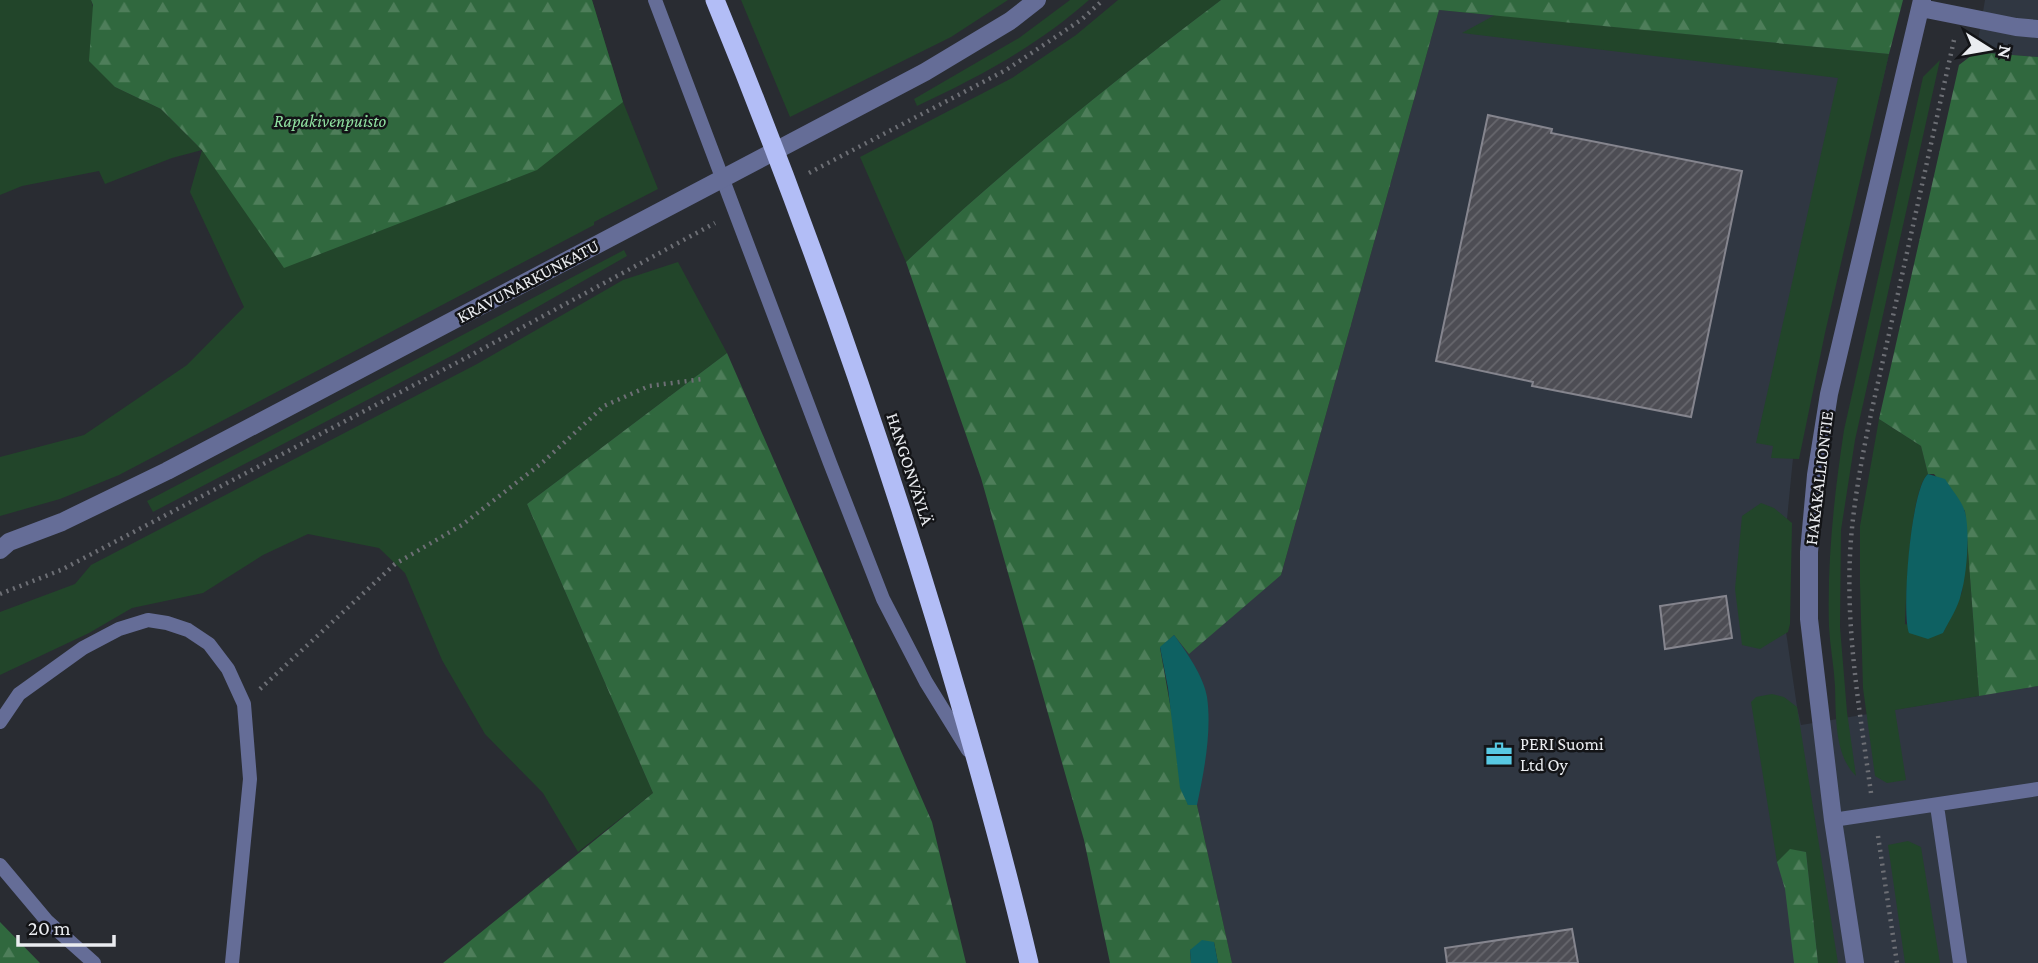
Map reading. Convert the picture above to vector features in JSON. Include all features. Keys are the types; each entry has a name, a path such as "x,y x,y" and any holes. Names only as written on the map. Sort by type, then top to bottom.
{"highway":[{"name":"HANGONVÄYLÄ","path":"715,0 815,257 858,377 977,763 1029,963"}],"street":[{"name":"KRAVUNARKUNKATU","path":"3,544 62,522 134,487 603,242 925,72 1010,21 1037,0"},
{"path":"1922,4 1959,16 2038,29"},
{"name":"HAKAKALLIONTIE","path":"1855,963 1833,820 1809,619 1810,552 1816,475 1829,394 1922,4"}],"lane":[{"path":"655,0 883,599 926,682 977,763"},
{"path":"0,722 19,694 83,648 119,629 148,620 167,623 188,630 209,644 229,669 244,704 250,779 232,963"},
{"path":"1833,820 2038,789"},
{"path":"1937,806 1960,963"},
{"path":"0,865 47,921 94,963"}],"path":[{"path":"941,104 1006,70 1081,20 1103,0"},
{"path":"1897,963 1859,706 1850,588 1852,529 1864,448 1959,16"},
{"path":"0,594 61,570 460,361 619,273"},
{"path":"244,704 395,564 462,525 543,462 604,406 649,386 703,379"}],"shaded area":[{"path":"1985,0 2038,0 2038,57 1976,52"},
{"path":"1439,10 1889,54 1793,458 1780,591 1797,707 1801,725 2038,686 2038,963 1232,963 1197,805 1163,624 1281,575"}],"green space":[{"path":"0,0 91,0 115,87 161,109 198,146 96,0 592,0 623,102 658,189 119,475 60,499 0,516 0,457 84,435 187,365 244,307 190,192 202,150 172,158 105,184 99,171 22,186 0,195"},
{"name":"Rapakivenpuisto","path":"91,0 592,0 623,102 537,170 284,268 202,150 161,109 115,87 89,61 93,5"},
{"path":"741,0 1008,0 951,37 790,117"},
{"path":"1070,0 1089,0 1049,32 1007,59 917,106 914,99 1019,38"},
{"path":"1118,0 1221,0 1060,126 906,262 860,157 1012,78 1076,35"},
{"path":"1221,0 1903,0 1889,54 1439,10 1281,575 1189,654 1174,635 1160,648 1188,805 1197,805 1232,963 1218,963 1214,942 1190,950 1191,963 1110,963 1084,840 981,478 906,262 1060,126"},
{"path":"1495,15 1889,54 1799,459 1771,458 1773,446 1756,443 1838,78 1462,33"},
{"path":"1976,52 2038,57 2038,686 1979,696 1965,511 1934,474 1928,474 1921,446 1879,419 1959,65"},
{"path":"1940,60 1855,440 1841,530 1840,627 1847,712 1856,776 1840,746 1829,627 1830,553 1837,479 1844,430 1923,77"},
{"path":"624,250 627,256 455,354 153,512 147,501"},
{"path":"678,262 727,353 527,504 653,793 578,852 543,793 485,734 442,660 405,573 379,548 308,534 263,555 203,593 132,608 89,633 0,675 0,612 75,584 91,565 477,364 623,280"},
{"path":"727,353 932,822 966,963 443,963 653,793 527,504"},
{"path":"1879,419 1921,446 1928,474 1922,484 1913,521 1905,624 1943,633 1962,592 1967,538 1979,696 1895,710 1906,780 1887,783 1875,776 1863,688 1860,584 1860,526"},
{"path":"1761,503 1774,508 1792,523 1788,632 1760,649 1742,645 1735,589 1742,516"},
{"path":"1772,694 1784,697 1797,707 1838,963 1818,963 1806,852 1790,850 1777,862 1751,702 1756,697"},
{"path":"1908,841 1921,847 1940,963 1905,963 1888,845"},
{"path":"1790,849 1806,852 1818,963 1794,963 1785,889 1777,862"},
{"path":"0,922 40,963 0,963"}],"water":[{"path":"1928,474 1945,479 1961,504 1967,520 1968,541 1965,576 1958,604 1943,633 1928,639 1909,633 1906,601 1912,524 1922,484"},
{"path":"1174,635 1189,656 1207,697 1208,737 1197,805 1188,805 1180,788 1168,688 1160,647"},
{"path":"1202,940 1214,942 1218,963 1191,963 1190,950"}],"building":[{"path":"1488,115 1552,129 1551,133 1742,171 1691,417 1532,386 1533,382 1436,361"},
{"path":"1726,596 1732,638 1665,649 1660,606"},
{"path":"1572,929 1578,963 1447,963 1445,948"}],"place":[{"name":"PERI Suomi Ltd Oy","path":"1499,754"}]}
